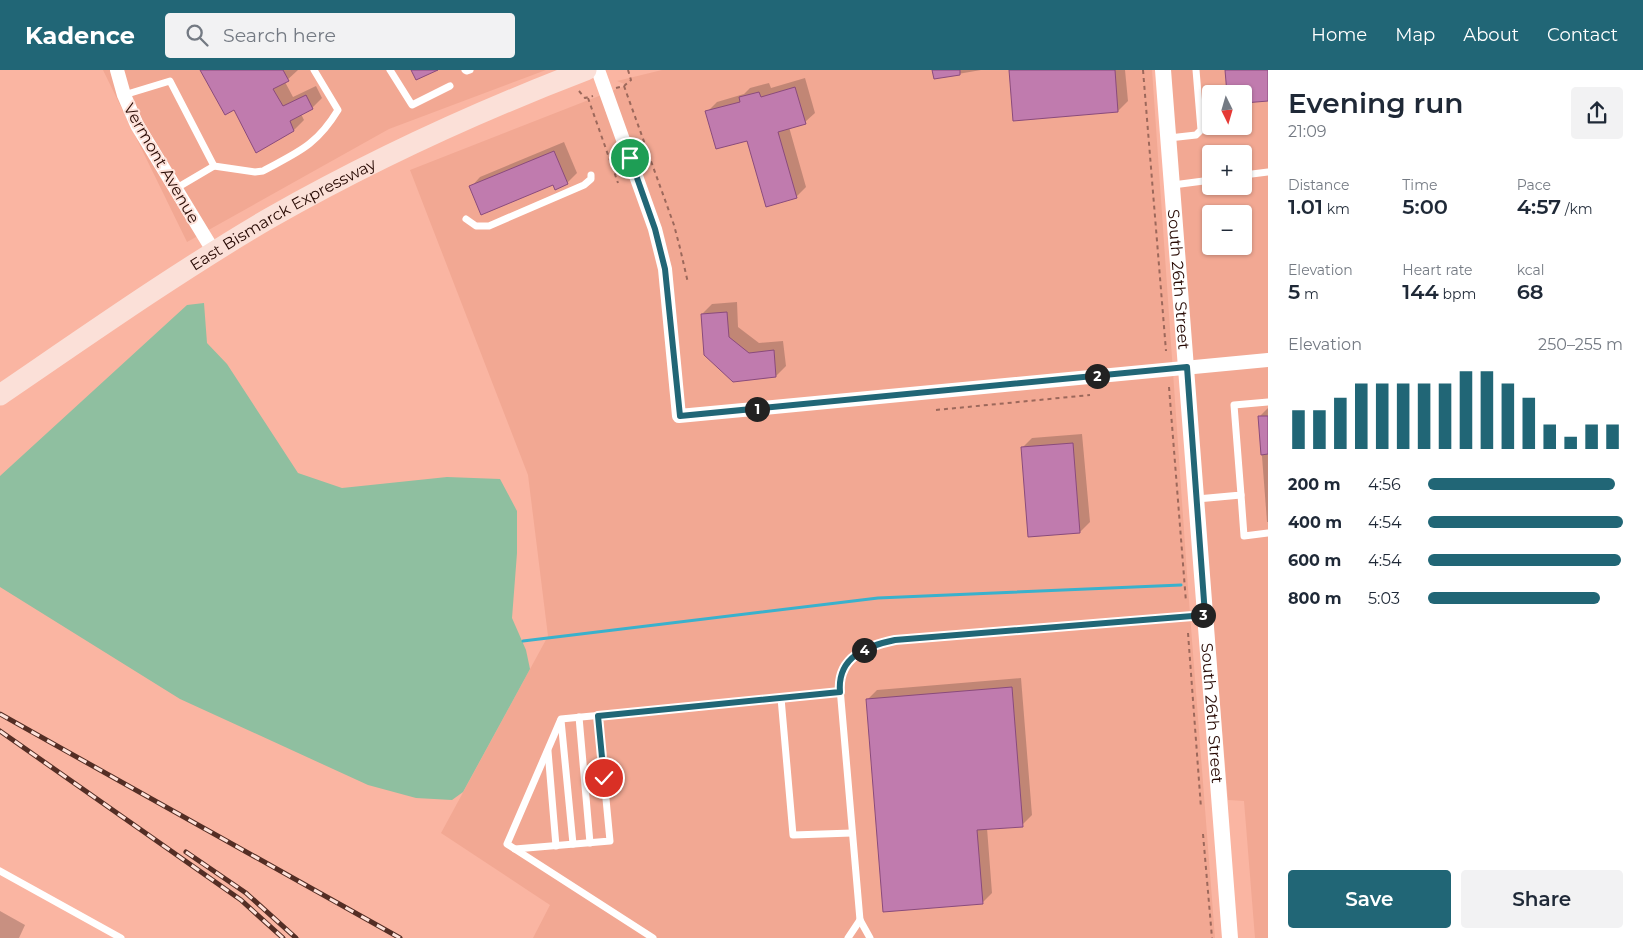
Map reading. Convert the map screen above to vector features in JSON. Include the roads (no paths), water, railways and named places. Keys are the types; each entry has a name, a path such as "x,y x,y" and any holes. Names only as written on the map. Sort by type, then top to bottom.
{"main road":[{"name":"East Bismarck Expressway","path":"0,395 214,252 313,194 394,152 490,108 586,70"}],"street":[{"name":"Vermont Avenue","path":"118,70 124,95 137,125 214,252"},
{"path":"598,70 655,229 665,269 680,416 1268,360"},
{"name":"South 26th Street","path":"1163,70 1230,938"}],"lane":[{"path":"175,189 214,166 255,172 263,171 308,146 318,138 338,110 314,70"},
{"path":"390,70 412,105 450,86"},
{"path":"465,70 470,70"},
{"path":"1169,138 1196,135 1201,130 1196,70"},
{"path":"124,95 170,81 214,166"},
{"path":"1252,173 1268,172"},
{"path":"466,219 476,226 489,226 584,185 591,179 591,175"},
{"path":"1173,185 1202,181"},
{"path":"1268,402 1234,405 1244,536 1268,534"},
{"path":"1196,499 1241,495"},
{"path":"870,938 860,920 852,832 840,692 840,675 846,663 868,648 895,640 1205,615"},
{"path":"561,719 840,692"},
{"path":"781,698 793,835 852,832"},
{"path":"515,849 610,841 598,716"},
{"path":"580,717 590,843"},
{"path":"561,719 507,844 653,938"},
{"path":"561,719 573,844"},
{"path":"548,750 556,846"},
{"path":"0,870 121,938"},
{"path":"848,938 860,920"}],"waterway":[{"path":"523,641 878,598 1181,585"}],"railway":[{"path":"0,714 400,938"},
{"path":"0,731 241,900 283,938"},
{"path":"186,852 246,893 296,938"}]}
